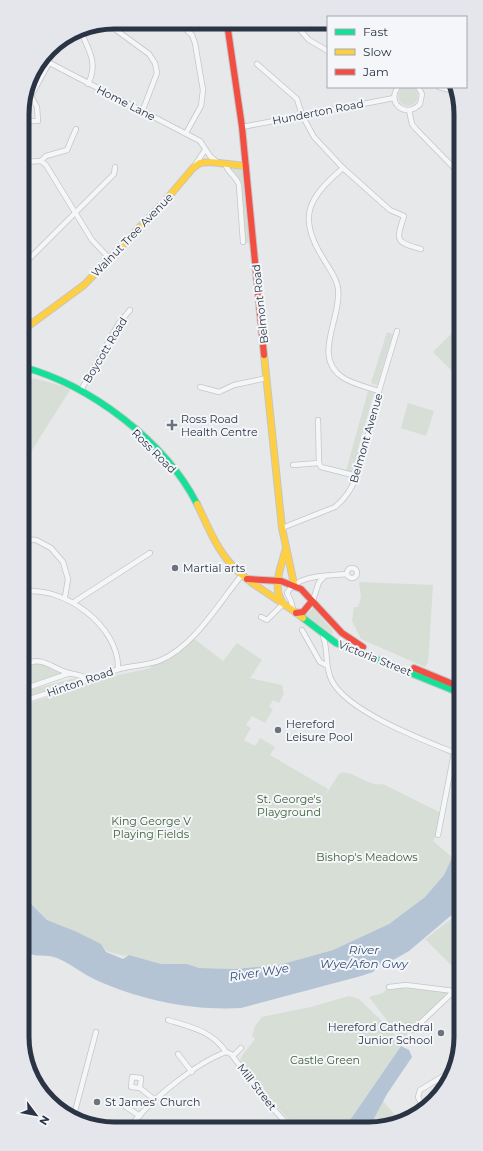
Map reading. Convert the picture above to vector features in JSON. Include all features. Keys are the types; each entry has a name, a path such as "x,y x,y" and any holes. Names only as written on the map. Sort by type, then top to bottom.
{"main road":[{"name":"Belmont Road","path":"228,29 242,127 275,471 282,528 294,584"},
{"path":"193,168 200,163 246,166"},
{"name":"Walnut Tree Avenue","path":"29,326 73,294 110,259 165,201 193,168"},
{"name":"Ross Road","path":"29,369 55,377 81,390 141,436 170,465 191,494 209,533 219,548 244,577 284,603"},
{"path":"284,603 276,590 277,579 283,564 286,548"},
{"path":"244,577 258,580 277,579 294,584"},
{"name":"Victoria Street","path":"294,584 312,601 333,626 348,640 366,652 454,690"},
{"path":"294,612 303,612 312,601"},
{"name":"Victoria Street","path":"284,603 322,634 333,641 454,685"},
{"path":"333,626 333,641"}],"street":[{"path":"115,29 149,54 155,63 157,73 154,85 142,112"},
{"path":"186,29 192,35 196,43 203,90 201,106 186,133"},
{"path":"299,29 309,40 327,49"},
{"path":"83,36 94,63 92,76 88,84"},
{"path":"31,95 49,63"},
{"name":"Home Lane","path":"49,63 200,141 205,150 218,163"},
{"path":"257,64 297,99 302,115 314,137 342,168 390,210 404,216 398,235 398,240 401,243 421,249"},
{"path":"398,88 394,98 398,106 409,110 420,104 421,93 418,88"},
{"path":"421,93 425,88"},
{"path":"29,121 38,121 37,107 31,96"},
{"name":"Hunderton Road","path":"242,127 394,98"},
{"path":"409,110 412,124 454,168"},
{"path":"29,162 40,161 46,156 67,150 76,129"},
{"path":"193,168 205,150"},
{"path":"40,161 46,165 92,240 110,259"},
{"path":"225,164 229,173 235,178 239,185 243,242"},
{"path":"29,259 114,174 115,167"},
{"path":"342,168 325,183 314,198 309,212 308,226 314,243 338,287 337,314 328,342 328,355 336,371 343,377 379,391"},
{"name":"Boycott Road","path":"81,390 119,324 130,310"},
{"name":"Belmont Avenue","path":"282,528 335,506 348,495 357,476 379,391 397,331"},
{"path":"200,387 219,392 234,385 267,378"},
{"path":"318,420 319,463 325,469 357,476"},
{"path":"293,465 319,463"},
{"path":"29,539 36,540 51,548 63,562 68,579 65,597"},
{"path":"74,602 150,553"},
{"path":"294,612 287,593 294,584 309,578 347,574"},
{"name":"Hinton Road","path":"29,699 118,668 124,669 150,665 163,659 178,650 192,637 244,577"},
{"path":"312,601 319,582 324,577"},
{"path":"29,592 46,592 65,597 74,602 95,620 105,633 113,647 118,668"},
{"path":"260,616 267,620 284,603"},
{"path":"302,630 320,662 326,664"},
{"path":"322,634 328,653"},
{"path":"333,641 328,653 326,664 332,681 340,692 369,714 454,753 438,835"},
{"path":"29,663 33,661 45,661 70,674 82,676 84,681"},
{"path":"29,687 70,674"},
{"path":"389,987 406,985 454,991"},
{"path":"408,1025 412,1030 454,991"},
{"path":"168,1020 206,1033 221,1044 226,1052 232,1056"},
{"path":"75,1112 96,1032"},
{"name":"Mill Street","path":"241,1048 232,1056 269,1104 285,1122"},
{"path":"135,1122 156,1100 192,1072 226,1052"},
{"path":"178,1054 192,1072"},
{"path":"421,1104 418,1097 420,1090 446,1075"},
{"path":"140,1088 156,1100"},
{"path":"126,1107 140,1116"}],"green space":[{"path":"402,88 414,88 417,92 417,100 412,105 404,105 399,100 399,92"},
{"path":"231,168 243,170 249,243 246,243 241,181"},
{"path":"454,331 453,372 433,352"},
{"path":"387,332 393,334 377,385 371,383"},
{"path":"33,378 62,386 70,390 29,455 29,384"},
{"path":"368,391 374,393 357,452 361,453 355,473 346,471"},
{"path":"408,403 434,411 426,436 401,428"},
{"path":"359,582 433,585 428,662 425,667 361,639 352,621 354,607 358,607 361,598"},
{"path":"313,608 332,630 333,635 306,615"},
{"name":"King George V Playing Fields","path":"192,637 223,661 237,643 262,660 250,678 282,685 284,694 279,703 273,700 269,707 273,709 265,723 252,716 246,725 251,728 244,740 255,746 260,738 275,747 270,755 328,789 324,797 339,774 348,773 371,783 383,784 441,813 436,835 433,841 453,858 444,875 425,897 389,924 333,950 279,965 234,969 199,968 187,964 161,964 129,955 124,956 106,951 101,944 47,920 29,902 29,703 109,677 151,668 150,665 163,659"},
{"path":"40,662 62,674 29,685 29,664"},
{"path":"76,678 78,679 29,697 29,690"},
{"path":"454,917 454,962 451,965 426,940 423,941"},
{"path":"388,987 446,992 448,995 416,1025 406,1025 410,1030 404,1039 400,1038 396,1029 390,1024 369,997 383,993"},
{"name":"Castle Green","path":"349,996 359,999 393,1032 395,1037 405,1040 349,1122 291,1122 272,1102 240,1060 255,1039 252,1036 255,1026 262,1017 311,1007"},
{"path":"383,1101 397,1117 380,1121 372,1122"}],"water":[{"path":"454,854 454,913 409,951 395,959 381,964 373,972 241,1008 204,1008 167,1003 113,987 86,975 55,957 33,955 29,953 29,902 47,920 77,932 101,944 106,952 123,959 129,955 161,964 187,964 199,968 234,969 279,965 333,950 389,924 425,897 444,875"},
{"path":"401,1046 409,1050 412,1057 387,1094 372,1122 349,1122"}],"traffic: fast":[{"path":"29,369 48,375 74,387 123,419 146,438 166,459 183,481 197,504"},
{"path":"303,618 336,643 454,691"}],"traffic: slow":[{"path":"29,326 84,285 165,201 193,168 200,163 210,162 246,166"},
{"path":"264,355 282,528 294,584"},
{"path":"197,504 216,542 230,563 256,586 303,618"},
{"path":"282,602 278,589 278,576 285,551"}],"traffic: jam":[{"path":"228,29 242,127 264,355"},
{"path":"247,579 281,581 301,589 342,633 363,647"},
{"path":"296,613 303,612 312,601"},
{"path":"414,668 454,685"}],"place":[{"name":"Ross Road Health Centre","path":"172,425"},
{"name":"Martial arts","path":"175,568"},
{"name":"Hereford Leisure Pool","path":"278,730"},
{"name":"Hereford Cathedral Junior School","path":"441,1033"},
{"name":"St James' Church","path":"97,1102"}],"park label":[{"name":"St. George's Playground","path":"289,805"},
{"name":"Bishop's Meadows","path":"367,857"}],"water label":[{"name":"River Wye/Afon Gwy","path":"364,956"},
{"name":"River Wye","path":"259,972"}]}
